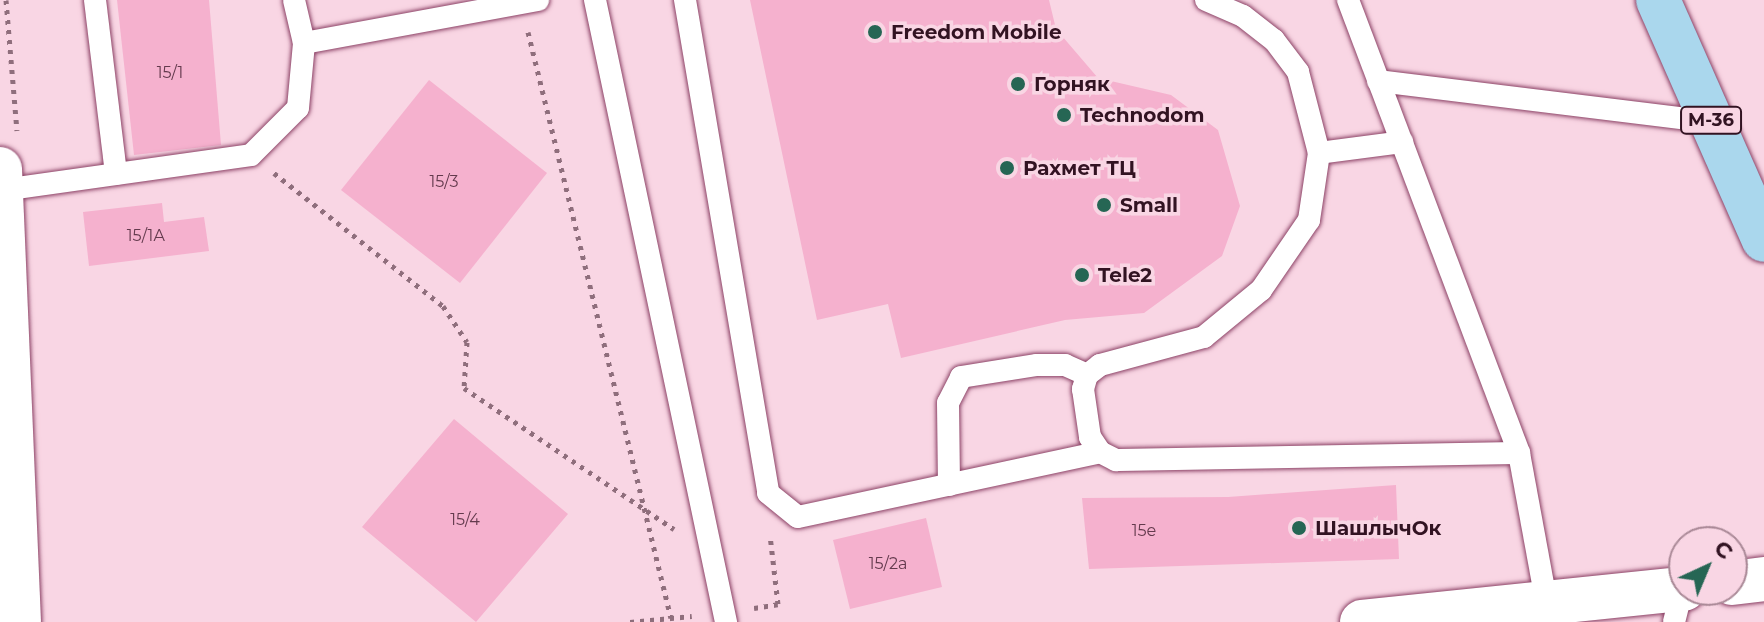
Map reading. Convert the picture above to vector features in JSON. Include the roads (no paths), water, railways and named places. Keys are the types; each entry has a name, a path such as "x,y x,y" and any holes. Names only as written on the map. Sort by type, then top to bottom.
{"main road":[{"name":"M-36","path":"1661,1 1764,240"}],"street":[{"path":"8,182 19,622"},
{"path":"1362,622 1547,605 1668,600"}],"lane":[{"path":"95,0 116,174"},
{"path":"8,182 116,174 251,155 298,108 304,43 294,0"},
{"path":"595,0 725,617"},
{"path":"685,0 768,493 798,517 1100,452"},
{"path":"1206,0 1243,16 1282,51 1298,72 1319,153 1309,220 1261,290 1204,337 1100,365 1087,375 1083,389 1090,437 1100,452 1116,460 1519,453"},
{"path":"1348,0 1519,453 1547,605"},
{"path":"304,43 530,2"},
{"path":"1378,81 1712,122"},
{"path":"1319,153 1402,142"},
{"path":"949,485 948,403 961,377 1037,365 1065,365 1087,375"}],"place":[{"name":"Freedom Mobile","path":"875,32"},
{"name":"Горняк","path":"1018,84"},
{"name":"Technodom","path":"1064,115"},
{"name":"Рахмет ТЦ","path":"1007,168"},
{"name":"Small","path":"1104,205"},
{"name":"Tele2","path":"1082,275"},
{"name":"ШашлычОк","path":"1299,528"}]}
